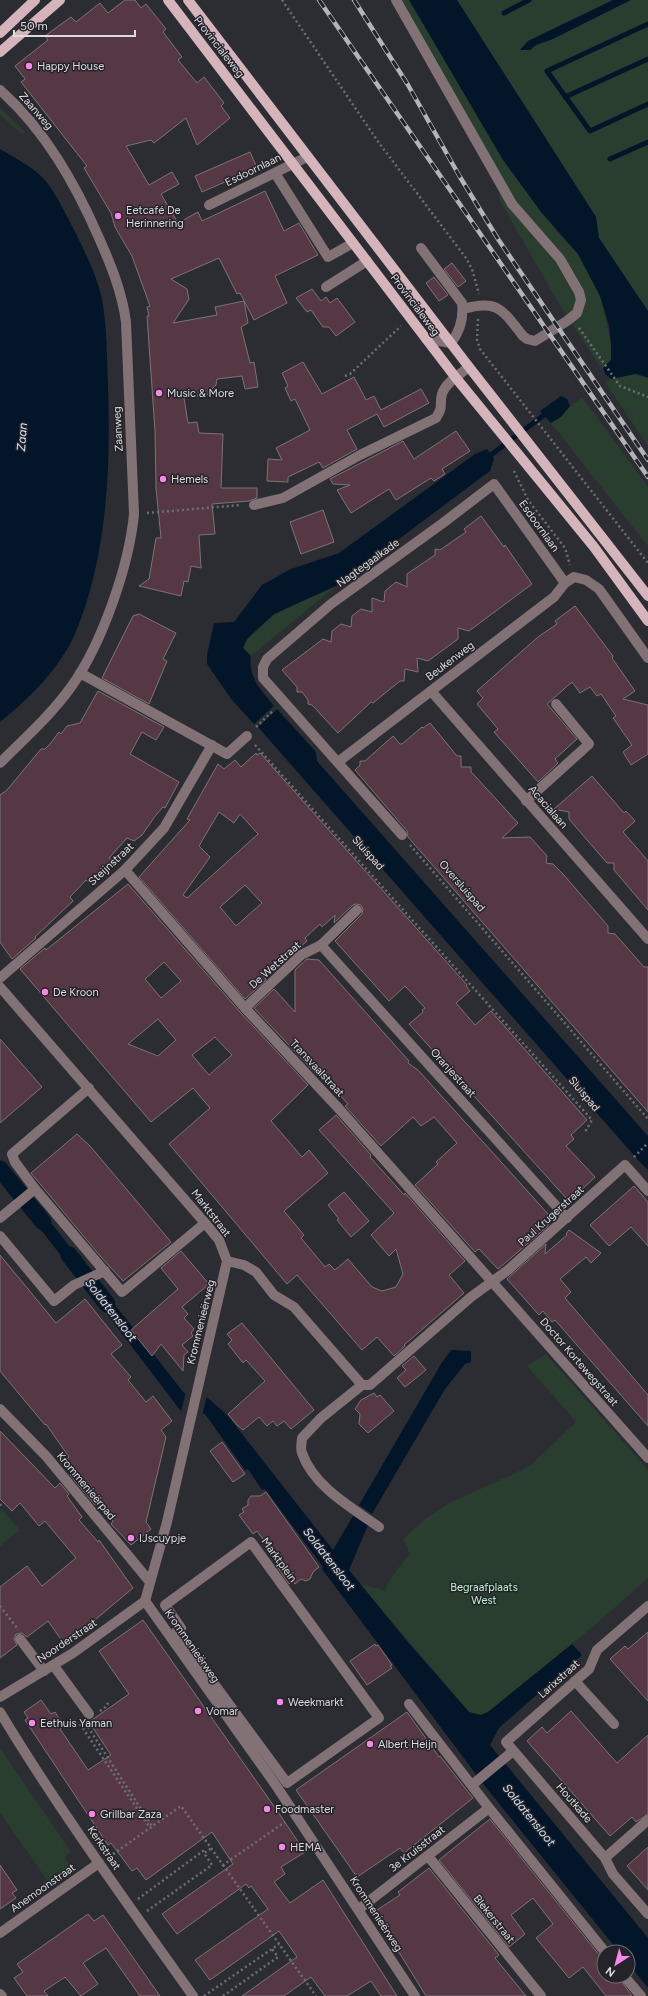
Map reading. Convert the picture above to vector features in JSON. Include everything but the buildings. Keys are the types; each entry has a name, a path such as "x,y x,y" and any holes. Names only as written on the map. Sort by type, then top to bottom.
{"main road":[{"path":"0,33 35,0"},
{"path":"0,52 60,0"},
{"name":"Provincialeweg","path":"168,0 456,378 594,547 648,621"},
{"name":"Provincialeweg","path":"188,0 514,426 648,596"}],"street":[{"path":"396,0 512,204 560,260 579,292 581,300 580,308 572,318 542,338 531,341 523,336 503,311 491,306 479,304 463,309"},
{"name":"Zaanweg","path":"0,90 24,113 64,167 86,208 122,298 126,322 134,514 130,542 120,579 99,633 80,673 63,697 44,719 0,763"},
{"name":"Esdoornlaan","path":"209,205 307,157"},
{"path":"275,172 328,257 353,243"},
{"path":"421,248 462,303 463,309 459,332 451,343 426,338"},
{"path":"326,287 367,260"},
{"path":"254,504 284,498 360,455 436,418 442,409 442,395 448,384 469,367"},
{"name":"Esdoornlaan","path":"494,484 565,583"},
{"name":"Nagtegaalkade","path":"338,762 263,678 263,667 267,659 331,604 494,484"},
{"path":"574,577 586,580 598,588 648,658"},
{"name":"Beukenweg","path":"338,762 430,690 554,597 565,583 574,577"},
{"path":"80,673 227,754 247,736"},
{"name":"Acacialaan","path":"430,690 648,939"},
{"path":"526,800 589,744 556,704"},
{"name":"Steijnstraat","path":"0,978 125,870 164,828 212,745"},
{"path":"338,762 402,835"},
{"name":"Transvaalstraat","path":"125,870 245,1008 341,1112 492,1282"},
{"name":"De Wetstraat","path":"245,1008 301,955 321,945 358,910"},
{"name":"Oranjestraat","path":"321,945 568,1218"},
{"name":"Marktstraat","path":"0,986 205,1223 219,1240 227,1261"},
{"path":"89,1088 12,1154 31,1192 105,1271 122,1292 205,1223"},
{"path":"629,1162 648,1191"},
{"name":"Paul Krugerstraat","path":"492,1282 568,1218 629,1162"},
{"path":"0,1218 31,1192"},
{"path":"0,1236 54,1301 74,1285 105,1271"},
{"path":"227,1261 244,1265 256,1272 274,1295 294,1307 362,1386"},
{"name":"Krommenieërweg","path":"227,1261 167,1522 145,1601 279,1781 295,1814 415,1996"},
{"path":"378,1527 326,1488 311,1469 301,1452 302,1438 322,1418 362,1386 370,1385 471,1297 492,1282"},
{"name":"Doctor Kortewegstraat","path":"492,1282 648,1458"},
{"name":"Krommenieërpad","path":"0,1409 46,1456 150,1582"},
{"name":"Marktplein","path":"251,1542 379,1718 287,1783 279,1781 176,1632 181,1628 165,1605 251,1542"},
{"name":"Noorderstraat","path":"0,1696 54,1666 145,1601"},
{"name":"Larixstraat","path":"509,1754 506,1742 589,1669 597,1650 648,1606"},
{"path":"20,1639 44,1671"},
{"path":"54,1666 88,1714"},
{"path":"575,1681 614,1724"},
{"path":"409,1704 475,1783 489,1808 599,1944"},
{"name":"Kerkstraat","path":"0,1712 129,1906 193,1996"},
{"path":"279,1781 359,1724"},
{"path":"475,1783 509,1754"},
{"name":"Houtkade","path":"509,1754 605,1858 613,1874 648,1914"},
{"name":"3e Kruisstraat","path":"359,1910 489,1808"},
{"path":"605,1858 648,1820"},
{"name":"Blekerstraat","path":"428,1856 541,1996"},
{"name":"Anemoonstraat","path":"0,1933 100,1863"},
{"path":"631,1984 641,1996"}],"path":[{"path":"282,0 378,143 466,258 472,269 479,294 477,340 480,349 648,563"},
{"path":"572,318 620,386 642,393 648,397"},
{"path":"345,376 350,374 403,324"},
{"path":"512,467 528,500 565,548 574,577"},
{"path":"134,514 254,504"},
{"path":"255,728 275,709"},
{"name":"Sluispad","path":"247,736 592,1120 585,1132"},
{"name":"Oversluispad","path":"402,835 648,1119"},
{"path":"629,1162 648,1144"},
{"path":"0,1606 20,1632 20,1639"},
{"path":"88,1714 85,1722 151,1827"},
{"path":"79,1724 151,1827"},
{"path":"100,1863 181,1806 316,1996"},
{"path":"223,1865 295,1814"},
{"path":"129,1906 203,1851 204,1853 212,1848"},
{"path":"138,1918 212,1865 204,1853"},
{"path":"204,1996 279,1944"},
{"path":"223,1996 278,1957 272,1948"}],"green space":[{"path":"399,0 409,0 556,231 578,254 601,297 628,282 599,238 596,217 457,0 613,0 528,41 520,50 530,50 536,45 553,39 631,0 648,0 648,311 628,283 648,315 648,446 605,382 611,379 603,368 603,371 559,304 500,201 496,167","holes":["604,311 617,342 611,359 611,343"]},
{"path":"0,108 25,132 22,134 0,115"},
{"path":"582,397 648,487 648,546 551,423"},
{"path":"336,586 251,656 243,648 259,627 270,618 297,603"},
{"name":"Begraafplaats West","path":"546,1354 648,1470 648,1578 595,1625 488,1712 474,1714 469,1712 360,1584 386,1591 385,1588 409,1555 408,1547 403,1539 425,1519 449,1503 514,1474 532,1464 575,1423 574,1419 527,1366"},
{"path":"0,1508 20,1530 0,1546"},
{"path":"0,1748 71,1852 64,1857 72,1869 33,1895 31,1892 47,1880 0,1812"}],"water":[{"path":"409,0 457,0 596,217 599,238 648,311 648,378 636,374 611,379 605,374 603,368 611,360 609,326 600,296 578,254 541,212 503,160"},
{"path":"613,0 631,0 553,39 536,45 530,50 520,50 528,41"},
{"name":"Zaan","path":"0,149 23,162 47,182 70,222 92,269 102,299 105,321 109,449 105,512 100,544 86,605 75,634 61,659 43,682 33,693 0,722"},
{"path":"561,396 567,399 570,406 561,417 551,423 540,411"},
{"path":"487,449 494,459 490,471 336,586 274,614 247,639 243,648 251,656 252,670 256,683 274,706 254,724 232,700 207,664 207,655 214,623 234,622 262,585 291,569 339,553 475,454"},
{"path":"277,709 316,752 317,761 648,1136 648,1170 258,727"},
{"path":"0,1163 13,1180 9,1191 0,1180"},
{"path":"34,1201 88,1270 76,1275 24,1208"},
{"path":"97,1282 184,1393 208,1398 228,1416 333,1550 353,1516 368,1525 349,1570 407,1641 469,1712 481,1715 488,1712 572,1644 582,1655 499,1728 490,1745 648,1938 648,1988 636,1973 636,1944 613,1944 484,1785 322,1569 323,1567 265,1489 262,1490 248,1469 245,1470 205,1414 180,1410 88,1289"},
{"path":"451,1350 471,1351 471,1362 465,1364 445,1389 372,1514 359,1505 441,1364"}],"pier":[{"path":"186,1391 207,1395 202,1416 181,1412"}],"waterway":[{"path":"504,13 529,0"},
{"path":"648,24 547,71 590,131 648,104"},
{"path":"565,97 648,59"},
{"path":"610,159 648,142"},
{"path":"491,455 544,415"},
{"name":"Soldatensloot","path":"0,1169 43,1222"},
{"name":"Soldatensloot","path":"69,1255 107,1304"}],"railway":[{"path":"319,0 648,477"},
{"path":"354,0 408,85 460,177 498,239 648,460"}],"place":[{"name":"Happy House","path":"29,66"},
{"name":"Eetcafé De Herinnering","path":"118,216"},
{"name":"Music & More","path":"159,393"},
{"name":"Hemels","path":"163,479"},
{"name":"De Kroon","path":"45,992"},
{"name":"IJscuypje","path":"131,1538"},
{"name":"Weekmarkt","path":"280,1702"},
{"name":"Vomar","path":"198,1711"},
{"name":"Eethuis Yaman","path":"32,1723"},
{"name":"Albert Heijn","path":"370,1744"},
{"name":"Foodmaster","path":"267,1809"},
{"name":"Grillbar Zaza","path":"92,1814"},
{"name":"HEMA","path":"282,1847"}]}
